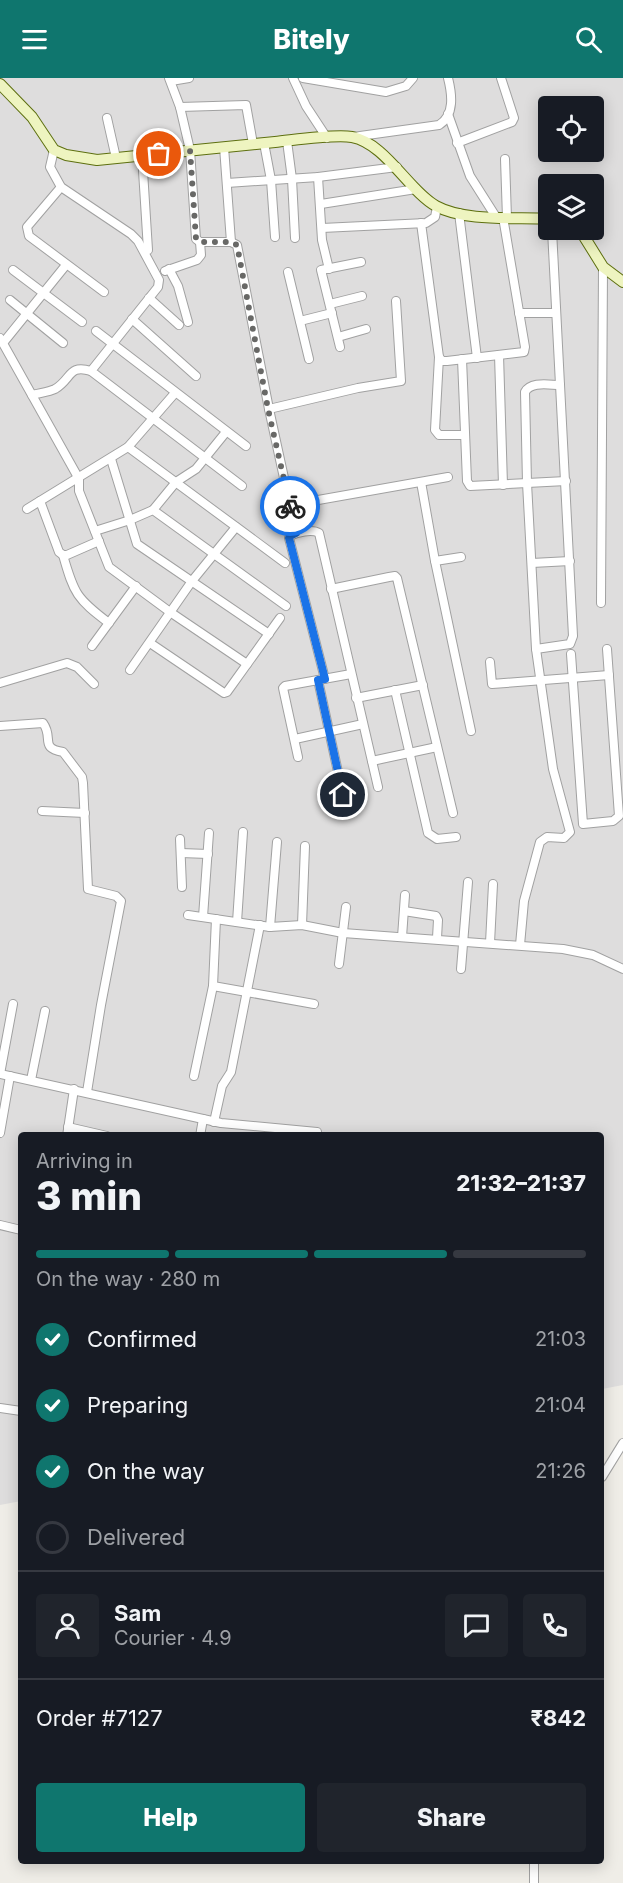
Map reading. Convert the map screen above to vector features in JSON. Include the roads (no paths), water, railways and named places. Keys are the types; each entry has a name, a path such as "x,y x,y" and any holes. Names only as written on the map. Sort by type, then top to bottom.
{"main road":[{"path":"0,84 32,117 54,150 66,155 97,160 287,141 353,137 366,143 398,167 416,189 437,207 459,213 538,219"},
{"path":"586,240 603,267 623,282"}],"street":[{"path":"149,298 183,324 178,286 167,270 197,260 201,255 200,242 196,239 190,150 180,107 170,80 189,78"},
{"path":"293,78 306,106 327,138"},
{"path":"303,78 386,92 406,86 413,78"},
{"path":"353,137 439,125 445,121 448,114 452,92 448,78"},
{"path":"457,143 512,122 514,118 501,78"},
{"path":"180,107 246,105 271,180 274,237"},
{"path":"448,114 470,176 502,217"},
{"path":"107,118 116,158"},
{"path":"287,141 292,179 295,238"},
{"path":"225,147 231,242"},
{"path":"54,150 50,167 62,187 131,234 138,241 159,280 158,287 91,371"},
{"path":"142,155 148,250"},
{"path":"439,357 447,361 524,352 502,217 506,159"},
{"path":"227,183 318,177 398,167"},
{"path":"318,177 322,228 329,269"},
{"path":"62,187 27,227 27,232 66,265 104,292"},
{"path":"321,204 416,189"},
{"path":"322,228 421,223 433,220 437,207"},
{"path":"459,213 477,358"},
{"path":"421,223 439,357 435,430 439,435 444,436 465,435"},
{"path":"536,650 564,646 573,641 552,240"},
{"path":"200,242 231,242 237,245 268,409 296,533"},
{"path":"340,347 321,270 361,262"},
{"path":"66,265 26,315 1,341 79,479 79,490 107,564 170,612 247,664"},
{"path":"601,603 603,267"},
{"path":"13,270 82,322"},
{"path":"288,272 309,358"},
{"path":"300,321 362,296"},
{"path":"10,300 63,343"},
{"path":"268,409 358,388 401,381 396,301"},
{"path":"519,313 556,313"},
{"path":"132,319 196,376"},
{"path":"338,337 366,329"},
{"path":"96,331 246,446"},
{"path":"500,356 503,485"},
{"path":"462,360 467,480 470,486 566,481"},
{"path":"32,395 60,386 75,369 91,371 242,486"},
{"path":"520,945 524,900 540,842 547,837 564,838 570,832 553,769 536,650 527,483 525,392 527,387 531,386 560,385"},
{"path":"27,509 128,447 155,419 175,393"},
{"path":"95,531 153,510 176,482 191,474 226,432"},
{"path":"128,447 285,563"},
{"path":"111,459 137,544 269,634"},
{"path":"290,505 448,477"},
{"path":"421,482 435,561 471,731"},
{"path":"40,501 77,595 85,605 109,623"},
{"path":"153,510 286,606"},
{"path":"130,670 192,581 236,527"},
{"path":"343,795 329,732 321,679 289,538 296,533 314,531 319,533 378,787"},
{"path":"63,555 99,542"},
{"path":"435,561 461,557"},
{"path":"532,563 570,561"},
{"path":"331,589 394,576 397,578 453,813"},
{"path":"92,646 136,586"},
{"path":"150,643 224,693 227,692 280,618"},
{"path":"571,654 582,822 585,825 613,821 619,816 607,649"},
{"path":"490,662 492,684 609,675"},
{"path":"0,683 67,663 77,667 94,684"},
{"path":"298,757 283,688 351,674"},
{"path":"356,698 423,685"},
{"path":"395,690 428,833 437,839 456,837"},
{"path":"0,726 43,723 46,727 49,747 52,750 63,752 82,777 88,890 116,896 121,901 87,1092"},
{"path":"295,739 363,724"},
{"path":"372,761 437,747"},
{"path":"42,812 85,813"},
{"path":"237,922 243,832"},
{"path":"204,917 209,833"},
{"path":"180,839 182,887"},
{"path":"270,927 277,842"},
{"path":"302,925 305,846"},
{"path":"181,854 208,854"},
{"path":"461,969 468,882"},
{"path":"490,942 494,884"},
{"path":"402,937 405,895"},
{"path":"339,964 346,907"},
{"path":"404,911 436,916 437,938"},
{"path":"188,915 270,927 302,925 343,933 437,938 563,949 593,954 623,969"},
{"path":"194,1076 213,986 216,920"},
{"path":"214,1122 222,1086 231,1072 260,925"},
{"path":"213,986 314,1004"},
{"path":"0,1133 3,1074 13,1004"},
{"path":"31,1080 45,1011"},
{"path":"3,1074 214,1122 317,1132"},
{"path":"67,1131 74,1089"},
{"path":"200,1132 202,1119"},
{"path":"0,1225 18,1229"},
{"path":"0,1408 18,1410"},
{"path":"604,1474 623,1443"},
{"path":"534,1864 534,1883"}]}
